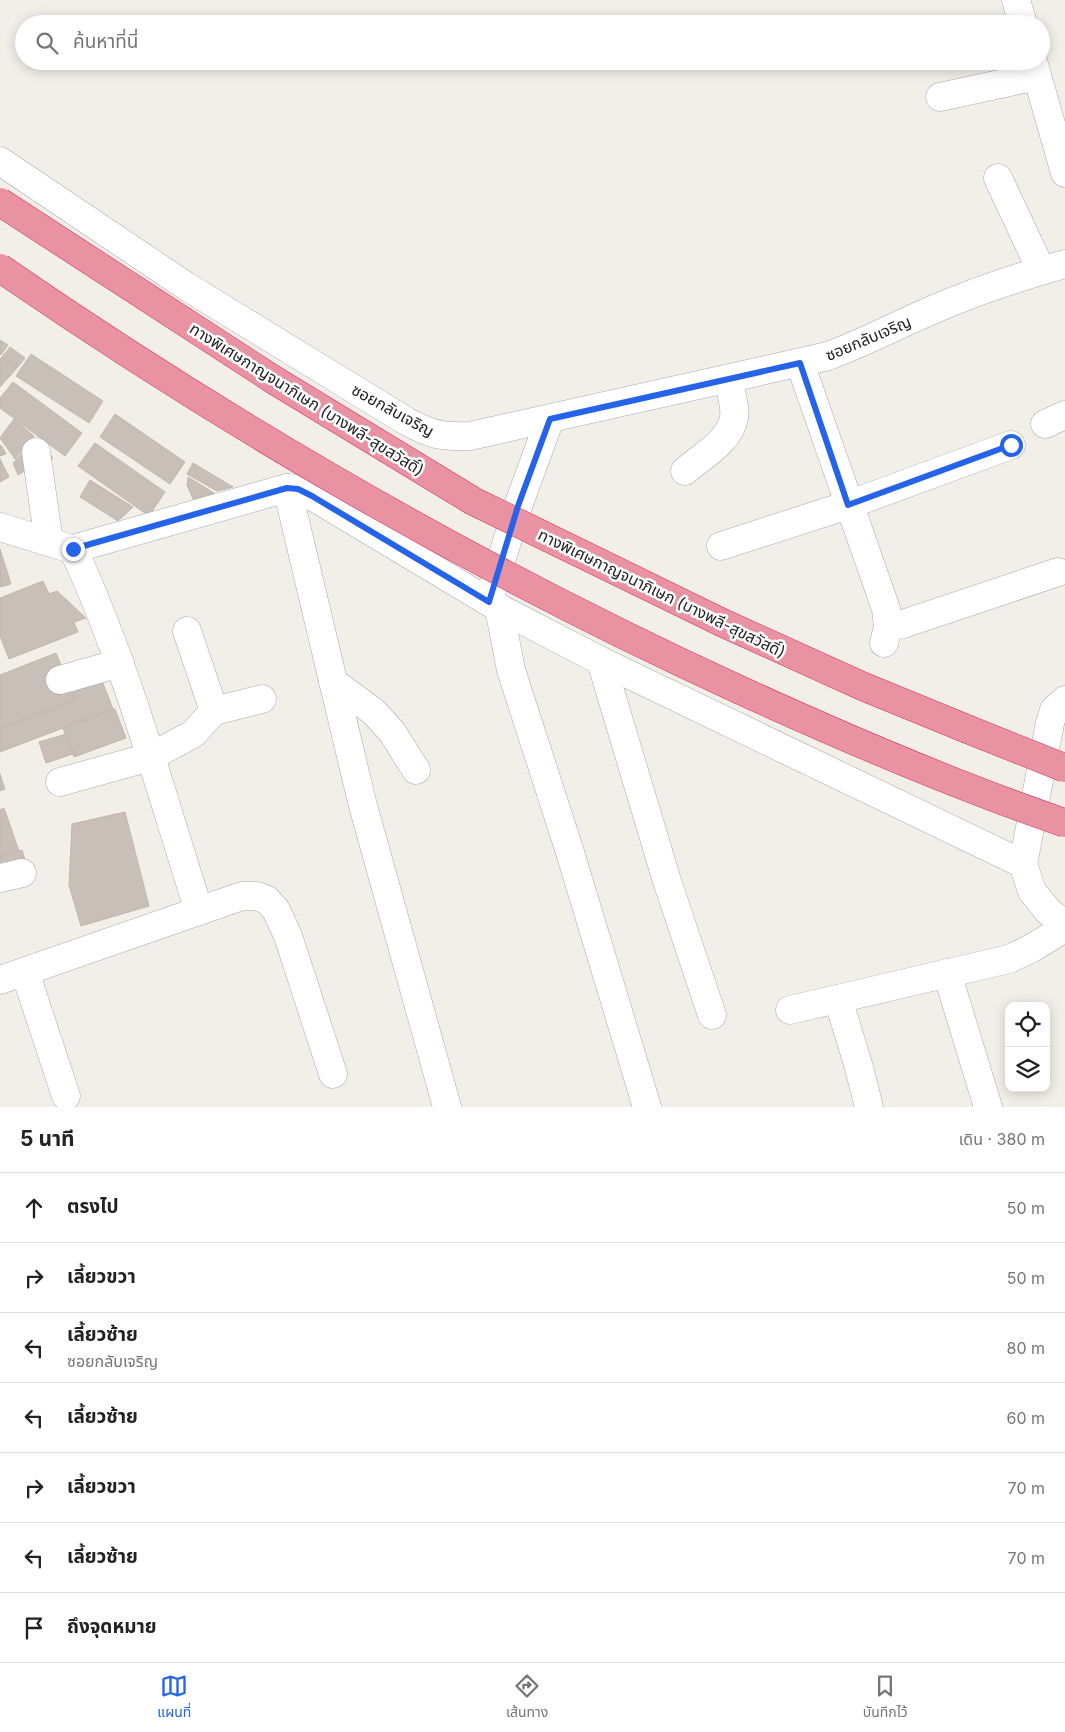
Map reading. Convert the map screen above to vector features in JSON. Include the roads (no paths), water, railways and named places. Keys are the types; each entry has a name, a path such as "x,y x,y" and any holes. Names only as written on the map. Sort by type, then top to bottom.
{"highway":[{"name":"ทางพิเศษกาญจนาภิเษก (บางพลี-สุขสวัสดิ์)","path":"0,202 274,380 473,501 794,656 1065,768"},
{"path":"0,268 84,325 244,428 452,546 632,641 841,736 1007,803 1065,829"},
{"path":"967,729 1065,751"},
{"path":"1007,803 1065,823"}],"street":[{"path":"1016,0 1020,15"},
{"path":"940,96 1028,70"},
{"path":"1036,70 1065,173"},
{"name":"ซอยกลับเจริญ","path":"0,161 186,286 429,433 444,437 470,436 550,419 800,363 836,353 869,340 936,308 1053,267"},
{"path":"998,178 1053,267"},
{"path":"800,363 848,505 886,609 886,635 903,624 1058,572"},
{"path":"685,471 723,438 732,427 735,416 728,379"},
{"path":"550,419 518,506 494,605 511,670 570,849 648,1107"},
{"path":"721,546 848,505 1011,445"},
{"path":"36,452 61,545 99,604 120,663 199,911"},
{"path":"287,488 362,802 447,1107"},
{"path":"0,527 61,545 287,488 298,489 494,605 601,662 1023,864"},
{"path":"188,631 214,711"},
{"path":"601,662 667,881 712,1015"},
{"path":"60,680 120,663"},
{"path":"333,682 374,712 392,732 416,770"},
{"path":"60,782 150,757 193,734 214,711 262,699"},
{"path":"790,1010 1009,959 1032,948 1065,926 1047,910 1032,891 1023,864 1050,723 1054,710 1065,700"},
{"path":"66,1096 13,976 242,896 258,896 267,900 276,910 288,936 334,1074"},
{"path":"947,973 971,1046 988,1107"},
{"path":"838,999 868,1103"}]}
